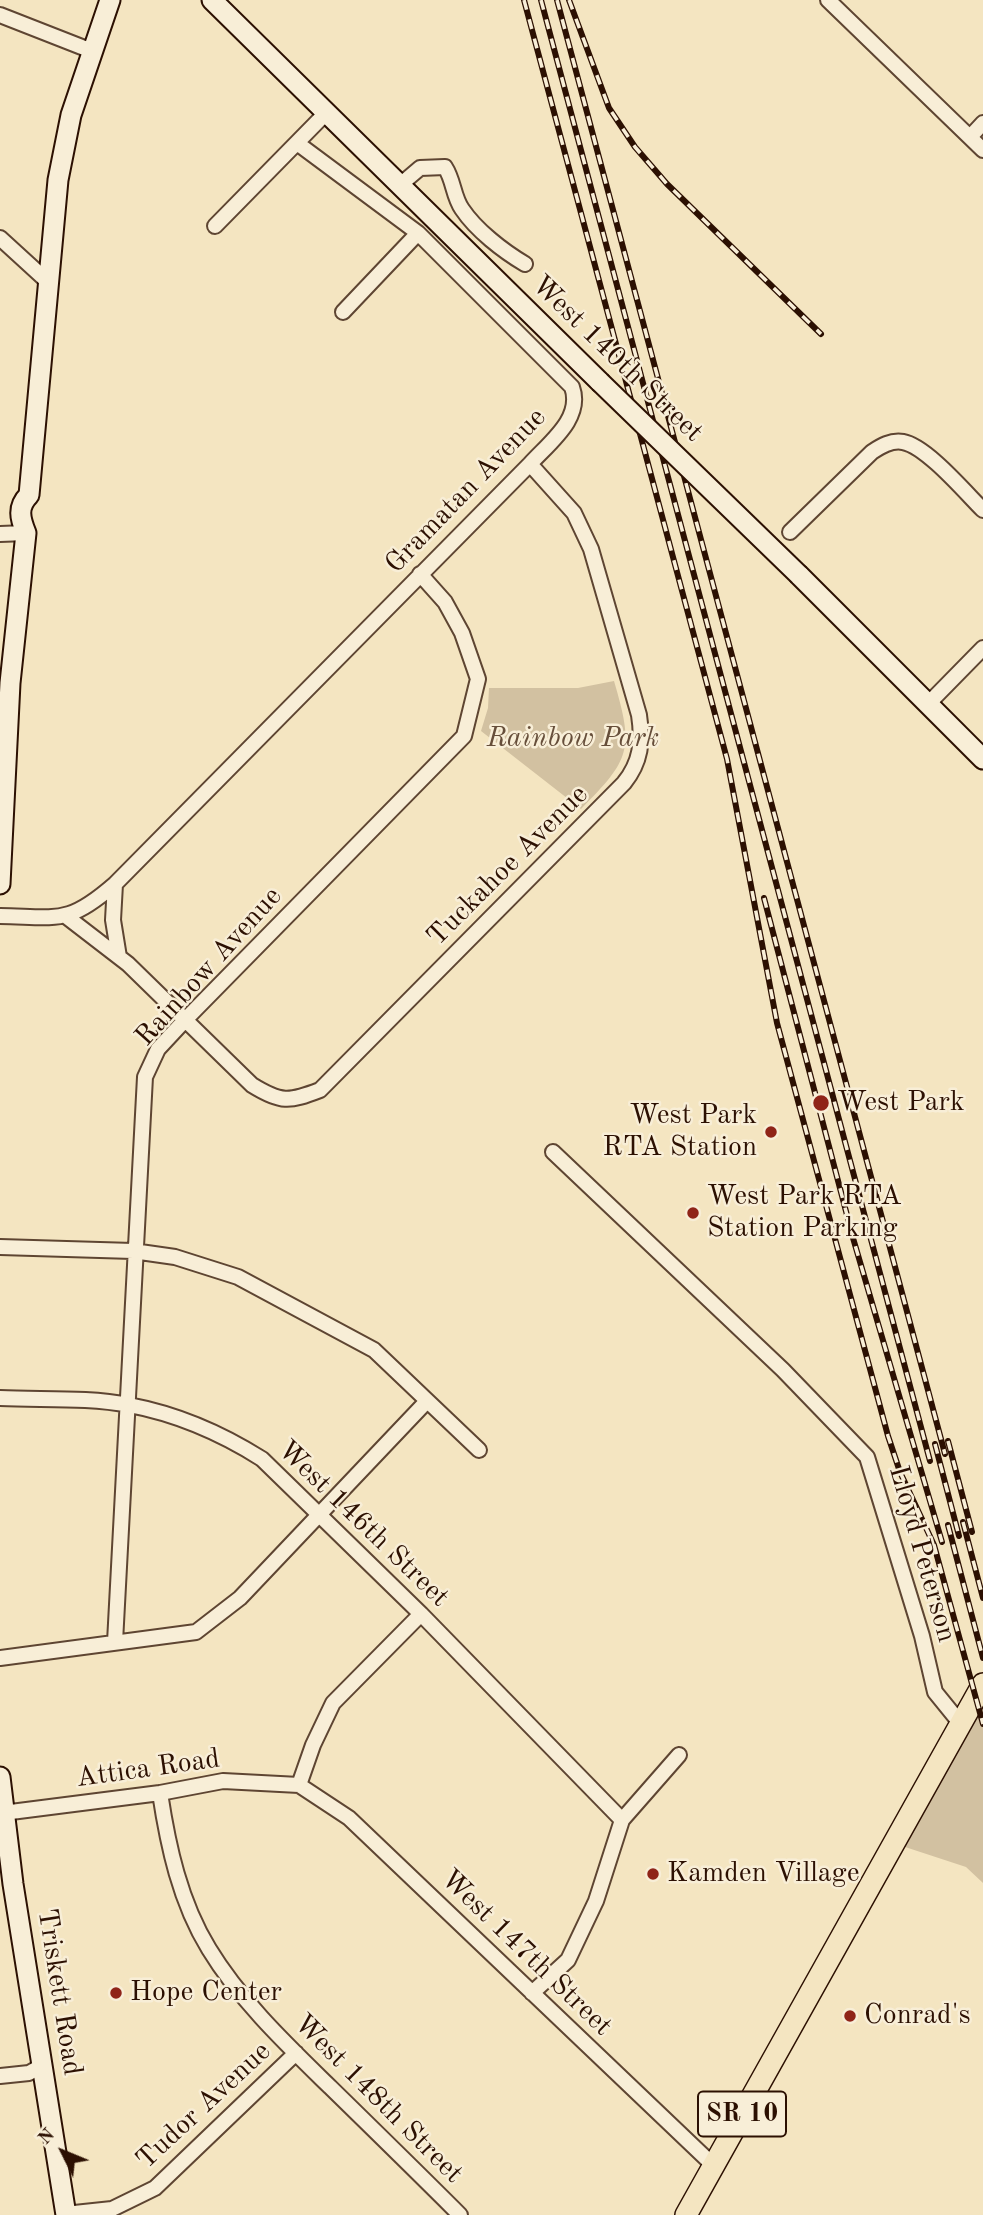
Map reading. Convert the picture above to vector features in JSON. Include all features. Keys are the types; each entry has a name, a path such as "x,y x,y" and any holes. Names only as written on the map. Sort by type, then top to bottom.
{"main road":[{"path":"0,884 5,684 26,533 20,518 22,502 29,495 46,280 63,147 110,0"},
{"name":"West 140th Street","path":"212,0 983,759"},
{"name":"SR 10","path":"686,2215 983,1684"},
{"name":"Triskett Road","path":"0,1777 6,1886 43,2065 66,2214"}],"street":[{"path":"828,0 983,150"},
{"path":"0,15 92,51"},
{"path":"215,226 326,113"},
{"path":"970,137 983,123"},
{"name":"Gramatan Avenue","path":"67,917 91,904 115,884 530,464 574,414 577,399 572,387 418,233 297,143"},
{"path":"400,185 420,168 445,167 454,181 463,210 506,253 525,264"},
{"path":"343,312 418,233"},
{"path":"0,237 46,280"},
{"path":"790,532 872,452 886,443 902,441 918,448 983,510"},
{"name":"Tuckahoe Avenue","path":"67,917 119,957 251,1085 270,1097 291,1101 320,1090 635,769 642,732 639,715 591,549 574,513 530,464"},
{"path":"0,534 26,533"},
{"name":"Rainbow Avenue","path":"115,1642 133,1251 145,1077 158,1049 185,1020 464,736 478,680 463,633 445,602 420,574"},
{"path":"929,703 983,648"},
{"path":"115,884 113,920 119,957"},
{"path":"0,916 67,917"},
{"name":"Lloyd Peterson","path":"553,1152 791,1378 867,1457 918,1622 935,1692 961,1724"},
{"path":"0,1247 133,1251 174,1256 237,1277 374,1350 479,1450"},
{"name":"West 146th Street","path":"0,1398 126,1404 172,1416 235,1441 262,1459 421,1614 622,1820"},
{"path":"0,1658 196,1632 240,1598 427,1401"},
{"path":"299,1785 313,1745 333,1703 421,1614"},
{"path":"532,1993 568,1959 596,1901 622,1820 679,1755"},
{"name":"Attica Road","path":"3,1813 159,1793 223,1781 299,1785"},
{"name":"West 147th Street","path":"299,1785 349,1818 713,2165"},
{"name":"West 148th Street","path":"159,1793 169,1849 185,1897 208,1947 235,1986 296,2053 460,2215"},
{"name":"Tudor Avenue","path":"66,2214 112,2209 155,2188 296,2053"},
{"path":"0,2076 29,2073 43,2065"}],"green space":[{"name":"Rainbow Park","path":"614,681 624,723 624,752 610,777 581,809 481,731 488,708 489,688 578,688"},
{"path":"982,1702 983,1883 966,1867 899,1845"}],"railway":[{"path":"524,0 727,759 777,1023 888,1436 900,1472 934,1545 983,1724"},
{"path":"541,0 930,1461"},
{"path":"557,0 945,1454"},
{"path":"569,0 609,108 635,147 667,184 821,334"},
{"path":"764,898 853,1238 942,1542"},
{"path":"948,1441 972,1532"},
{"path":"935,1444 959,1536"},
{"path":"963,1522 983,1598"},
{"path":"948,1525 983,1658"}],"place":[{"name":"West Park","path":"821,1103"},
{"name":"West Park RTA Station","path":"771,1132"},
{"name":"West Park RTA Station Parking","path":"693,1213"},
{"name":"Kamden Village","path":"653,1874"},
{"name":"Hope Center","path":"116,1993"},
{"name":"Conrad's","path":"850,2016"}]}
